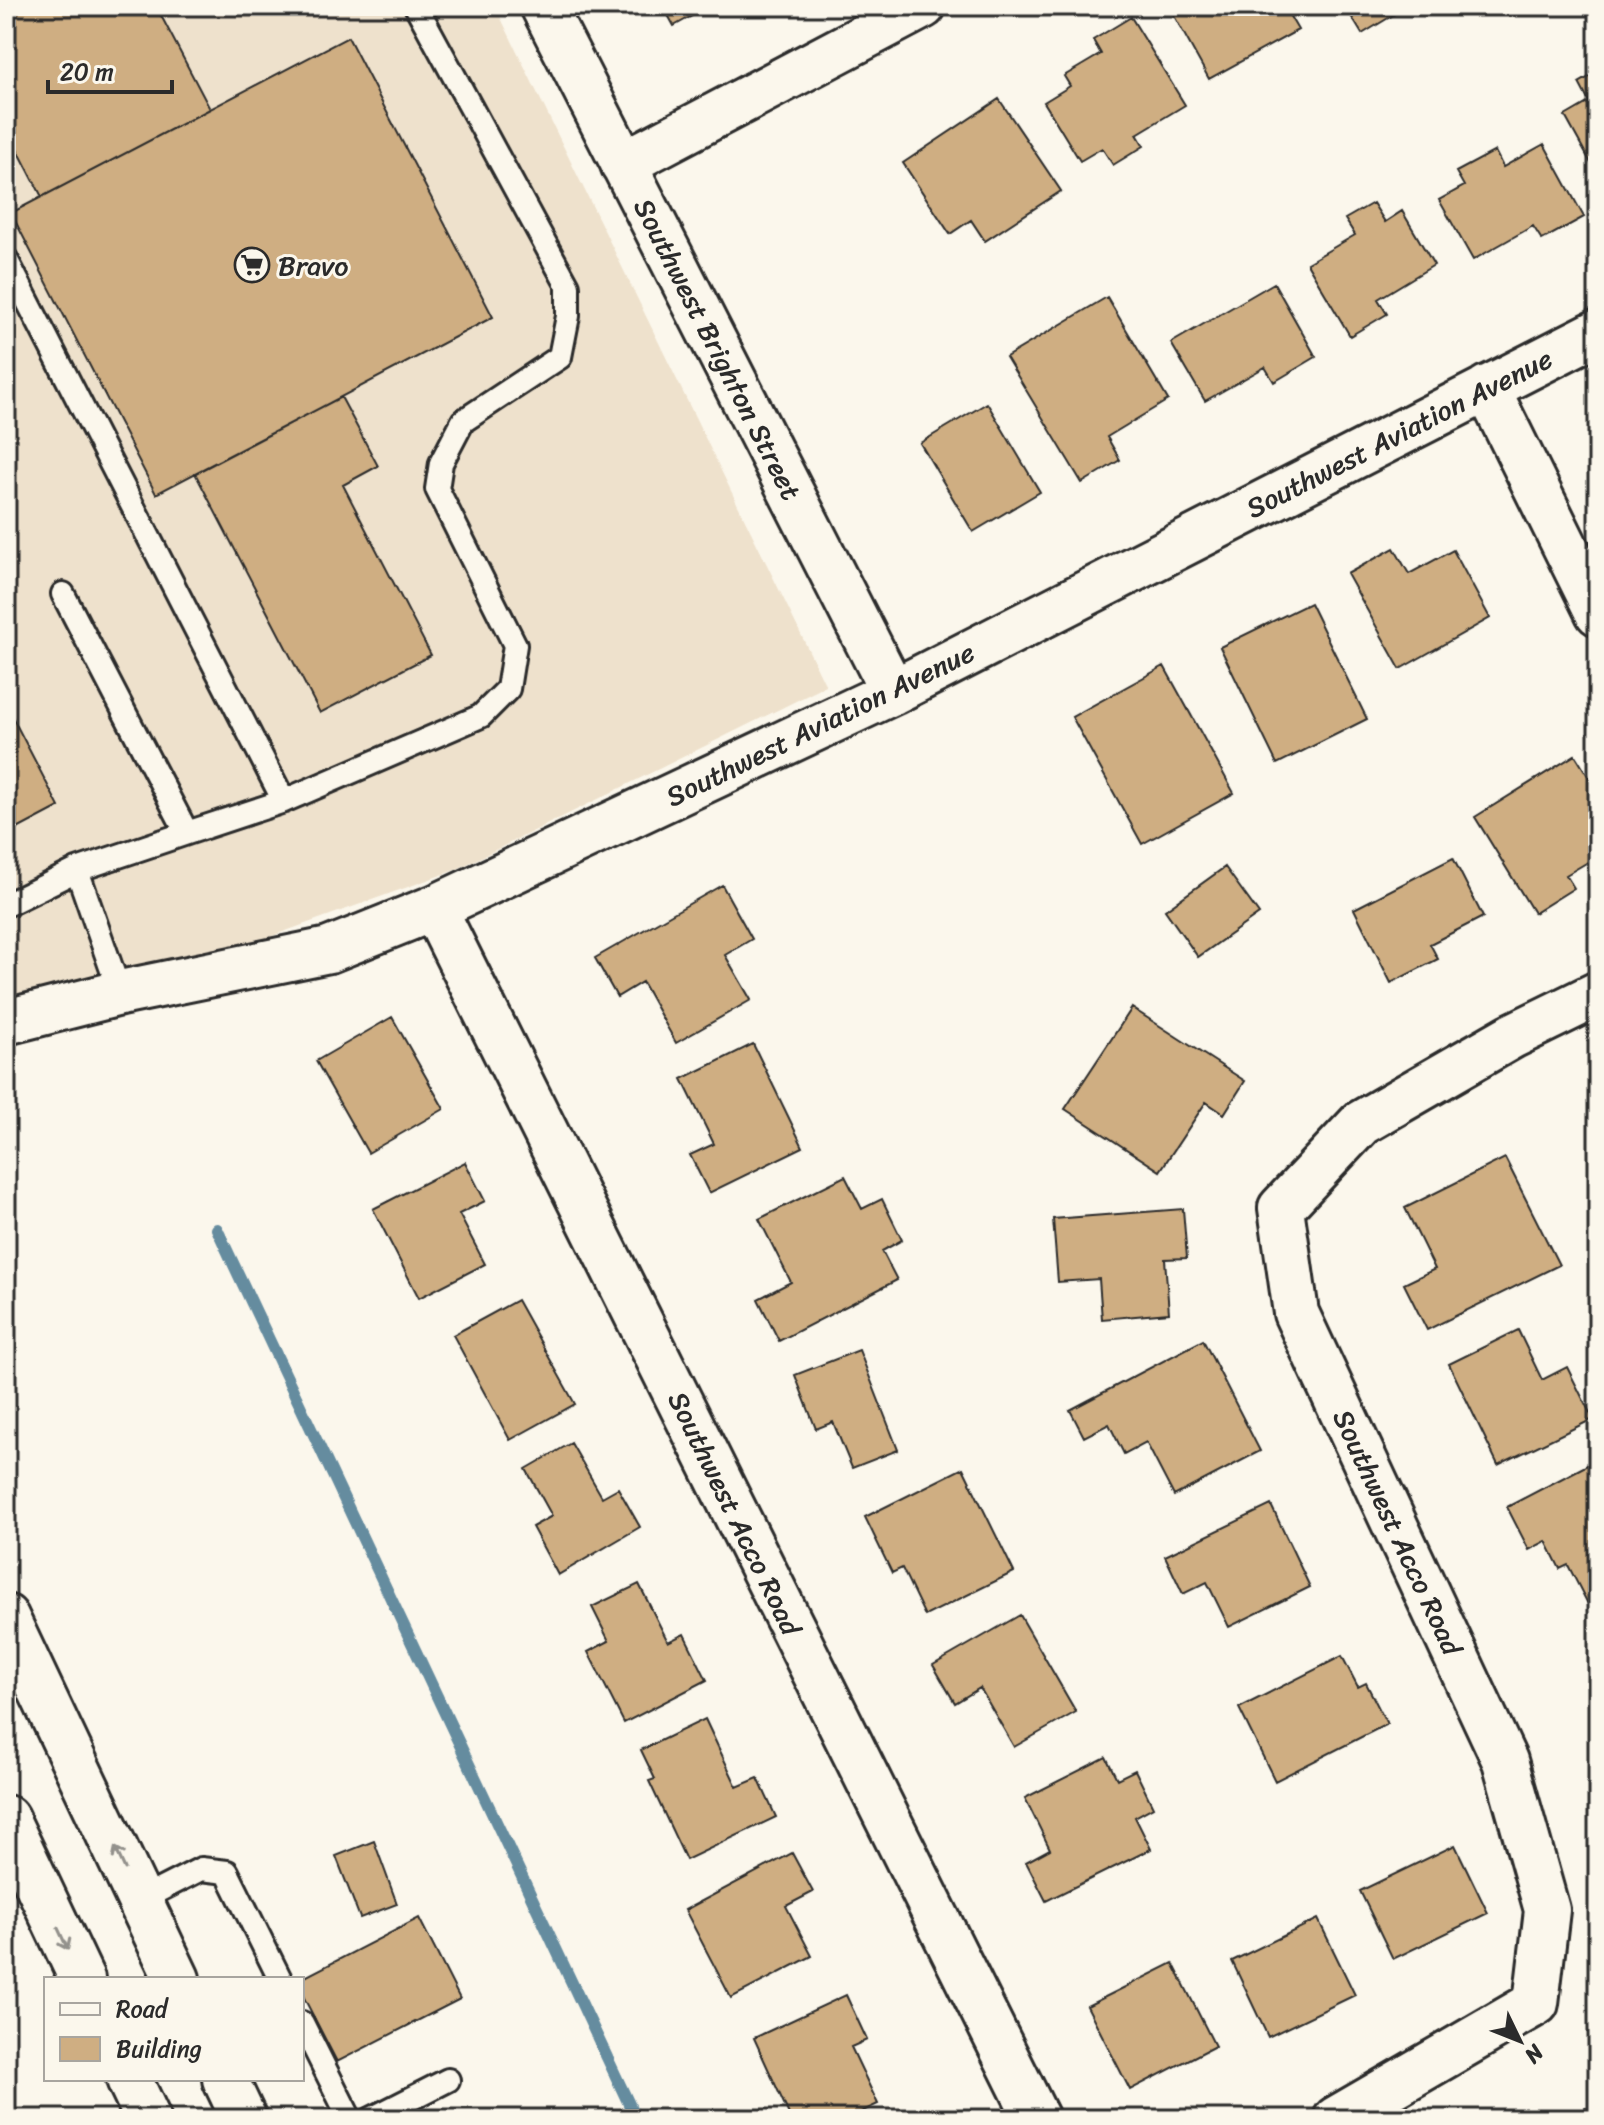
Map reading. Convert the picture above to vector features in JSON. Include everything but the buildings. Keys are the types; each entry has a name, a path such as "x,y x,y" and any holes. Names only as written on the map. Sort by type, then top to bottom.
{"street":[{"name":"Southwest Brighton Street","path":"543,6 893,692"},
{"path":"623,164 923,6"},
{"name":"Southwest Aviation Avenue","path":"6,1022 120,993 329,950 434,908 893,692 1598,332"},
{"path":"1487,388 1598,613"},
{"name":"Southwest Acco Road","path":"434,908 1037,2119"},
{"name":"Southwest Acco Road","path":"1336,2119 1536,2003 1547,1910 1505,1761 1296,1313 1281,1208 1361,1123 1512,1036 1598,994"},
{"path":"6,1617 176,1977"},
{"path":"6,1818 81,1977"},
{"path":"130,2081 148,2119"},
{"path":"226,2081 244,2119"}],"lane":[{"path":"6,905 77,870 284,801 481,716 508,689 515,645 437,489 441,463 463,421 560,357 568,316 568,286 416,6"},
{"path":"6,259 284,801"},
{"path":"63,594 187,833"},
{"path":"77,870 120,993"},
{"path":"140,1900 201,1869 227,1872 279,1977"},
{"path":"304,2027 350,2119"},
{"path":"371,2119 448,2080"}],"shaded area":[{"path":"6,6 495,6 826,686 455,870 258,941 6,997"}],"waterway":[{"path":"217,1229 636,2119"}],"place":[{"name":"Bravo","path":"252,265"}]}
